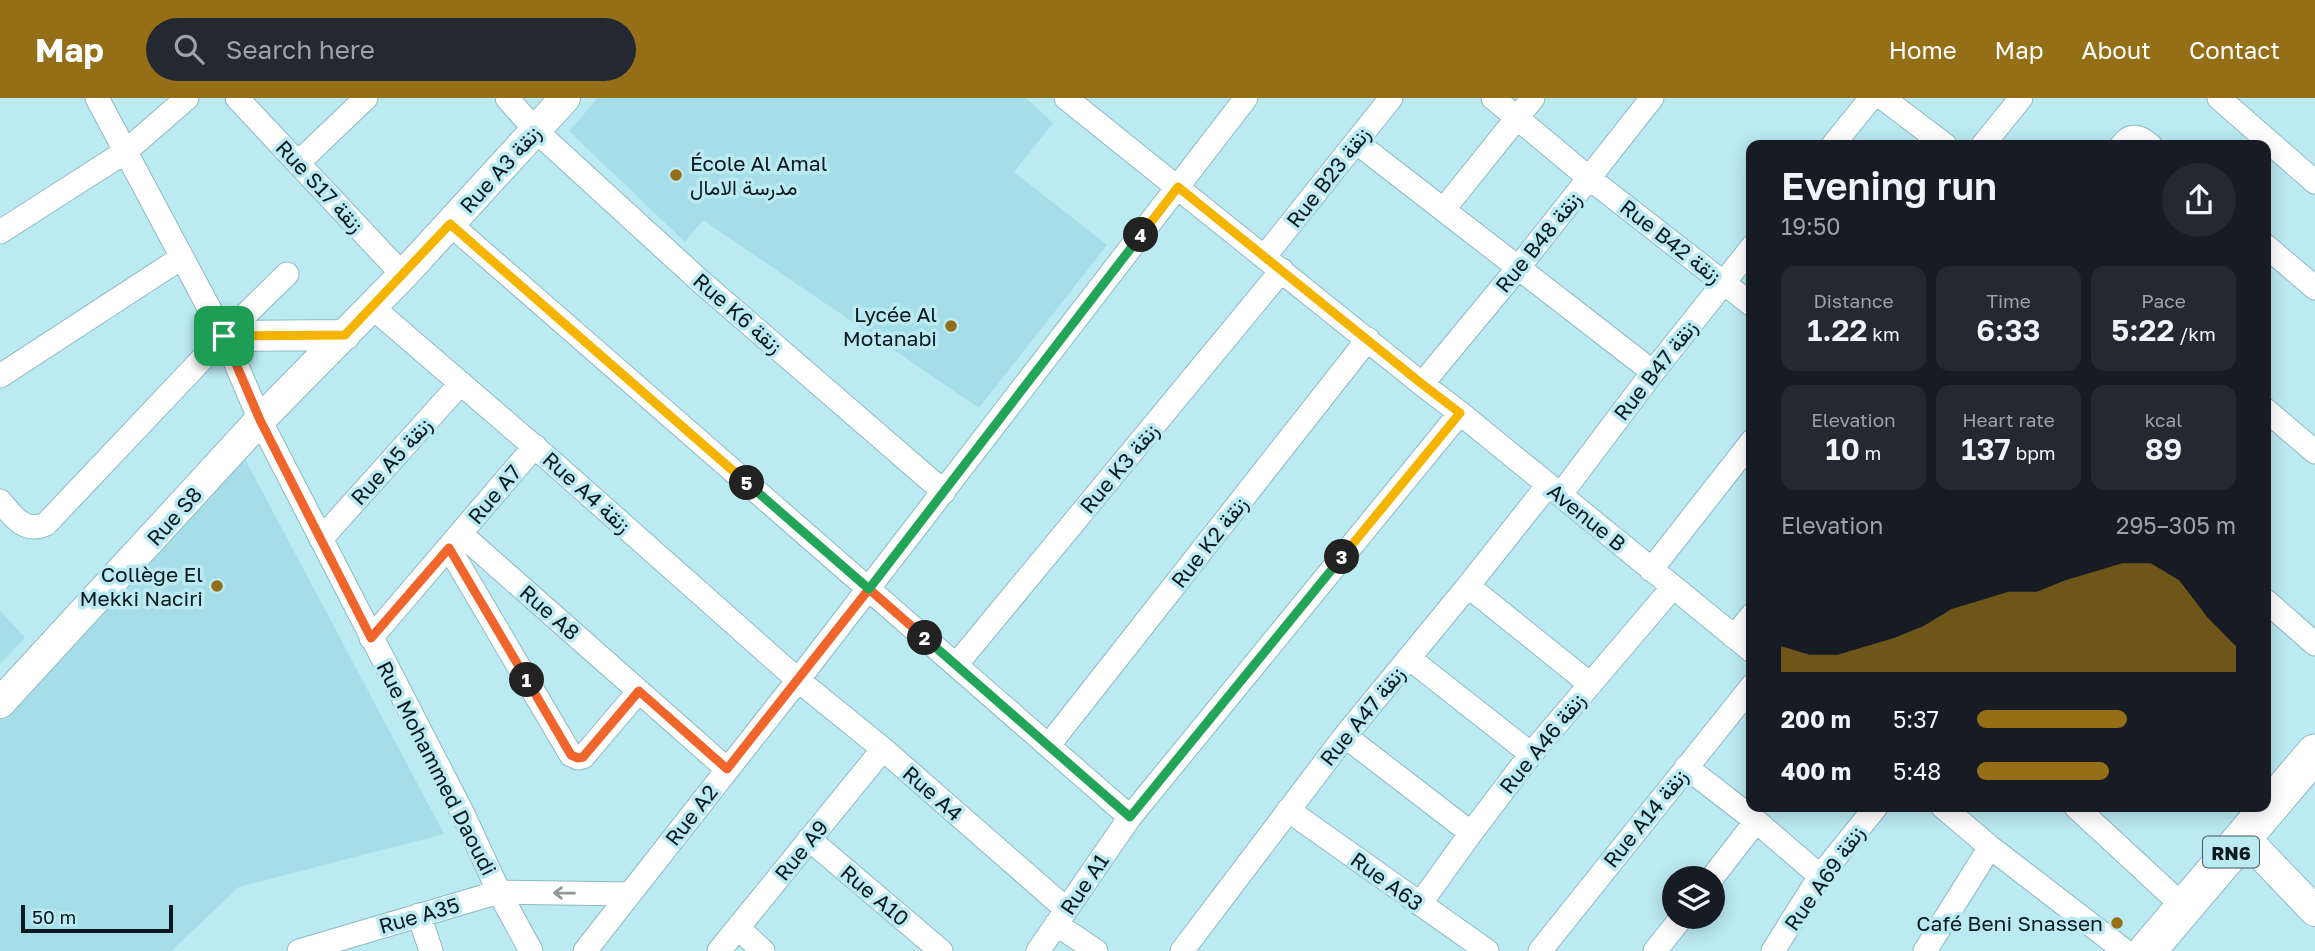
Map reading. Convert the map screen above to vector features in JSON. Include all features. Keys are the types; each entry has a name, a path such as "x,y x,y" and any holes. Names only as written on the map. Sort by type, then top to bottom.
{"main road":[{"name":"RN6","path":"2271,803 2315,753"},
{"name":"RN6","path":"2147,951 2258,818"}],"street":[{"name":"Rue Mohammed Daoudi","path":"97,98 224,336 260,420 531,951"},
{"path":"0,232 125,152 187,98"},
{"name":"Rue S17 زنقة","path":"237,98 403,275"},
{"path":"298,163 366,98"},
{"name":"Rue K6 زنقة","path":"507,98 535,130 699,280 944,492"},
{"name":"Rue A3 زنقة","path":"260,420 403,275 565,98"},
{"name":"Avenue B","path":"1066,98 1460,413 1743,644"},
{"name":"Rue A2","path":"584,951 869,589 1246,98"},
{"name":"Rue B23 زنقة","path":"1273,263 1356,142 1391,98"},
{"name":"Rue B42 زنقة","path":"1493,98 1589,178 1746,300"},
{"path":"1444,209 1533,98"},
{"name":"Rue B48 زنقة","path":"1422,384 1518,268 1652,98"},
{"path":"1837,140 1871,98"},
{"path":"1883,98 1938,140"},
{"path":"1987,140 2021,98"},
{"path":"2219,98 2267,140"},
{"path":"2126,140 2136,136 2142,140"},
{"path":"1356,142 1653,372"},
{"path":"2271,144 2315,182"},
{"path":"450,224 1130,817"},
{"path":"2271,250 2315,288"},
{"name":"Rue B47 زنقة","path":"1554,489 1653,372 1746,254"},
{"path":"0,376 181,258"},
{"name":"Rue K3 زنقة","path":"956,665 1273,263"},
{"path":"0,501 26,527 38,528 46,524 224,336 287,274"},
{"name":"Rue A4 زنقة","path":"372,307 535,446 798,680"},
{"path":"224,336 345,335"},
{"name":"Rue K2 زنقة","path":"1049,745 1368,339"},
{"name":"Rue A5 زنقة","path":"320,539 461,383"},
{"name":"Rue A1","path":"1038,951 1130,817 1460,413"},
{"path":"2271,414 2315,452"},
{"name":"Rue S8","path":"0,703 260,420"},
{"name":"Rue A7","path":"371,638 535,446"},
{"path":"1651,570 1746,449"},
{"name":"Rue A47 زنقة","path":"1182,951 1345,736 1468,586 1554,489"},
{"name":"Rue A8","path":"455,541 571,755 583,757 639,691"},
{"name":"Rue A8","path":"455,541 639,691 727,769"},
{"path":"1468,586 1590,684"},
{"name":"Rue A46 زنقة","path":"1420,904 1531,754 1673,587"},
{"path":"2271,605 2315,644"},
{"path":"1409,658 1531,754"},
{"name":"Rue A4","path":"798,680 883,749 1096,951"},
{"name":"Rue A14 زنقة","path":"1540,951 1746,692"},
{"path":"1345,736 1471,833"},
{"name":"Rue A9","path":"719,951 883,749"},
{"path":"1686,767 1756,821 1820,876"},
{"name":"Rue A63","path":"1288,810 1487,951"},
{"name":"Rue A69 زنقة","path":"1773,951 1820,876 1871,812"},
{"path":"1950,812 1990,847 2125,951"},
{"path":"2081,812 2183,907"},
{"path":"2258,818 2315,911"},
{"path":"1721,866 1756,821"},
{"name":"Rue A10","path":"809,839 941,951"},
{"path":"1925,951 1990,847"},
{"name":"Rue A35","path":"299,951 499,892 629,894"},
{"path":"419,915 430,951"},
{"path":"738,928 764,951"},
{"path":"1655,951 1672,929"}],"shaded area":[{"name":"Lycée Al Motanabi","path":"598,98 1026,98 1053,123 1014,172 1107,245 979,408 703,220 685,242 569,131"},
{"name":"Collège El Mekki Naciri","path":"245,459 444,834 239,887 171,951 0,951 0,713"},
{"path":"0,610 25,638 0,664"}],"place":[{"name":"École Al Amal مدرسة الامال","path":"676,175"},
{"name":"Lycée Al Motanabi","path":"951,326"},
{"name":"Collège El Mekki Naciri","path":"217,586"},
{"name":"Café Beni Snassen","path":"2117,923"}],"route":[{"path":"224,336 260,420 371,638 449,548 571,755 583,757 639,691 727,769 869,589 1130,817 1460,413 1178,187 869,589 450,224 345,335 224,336"}]}
